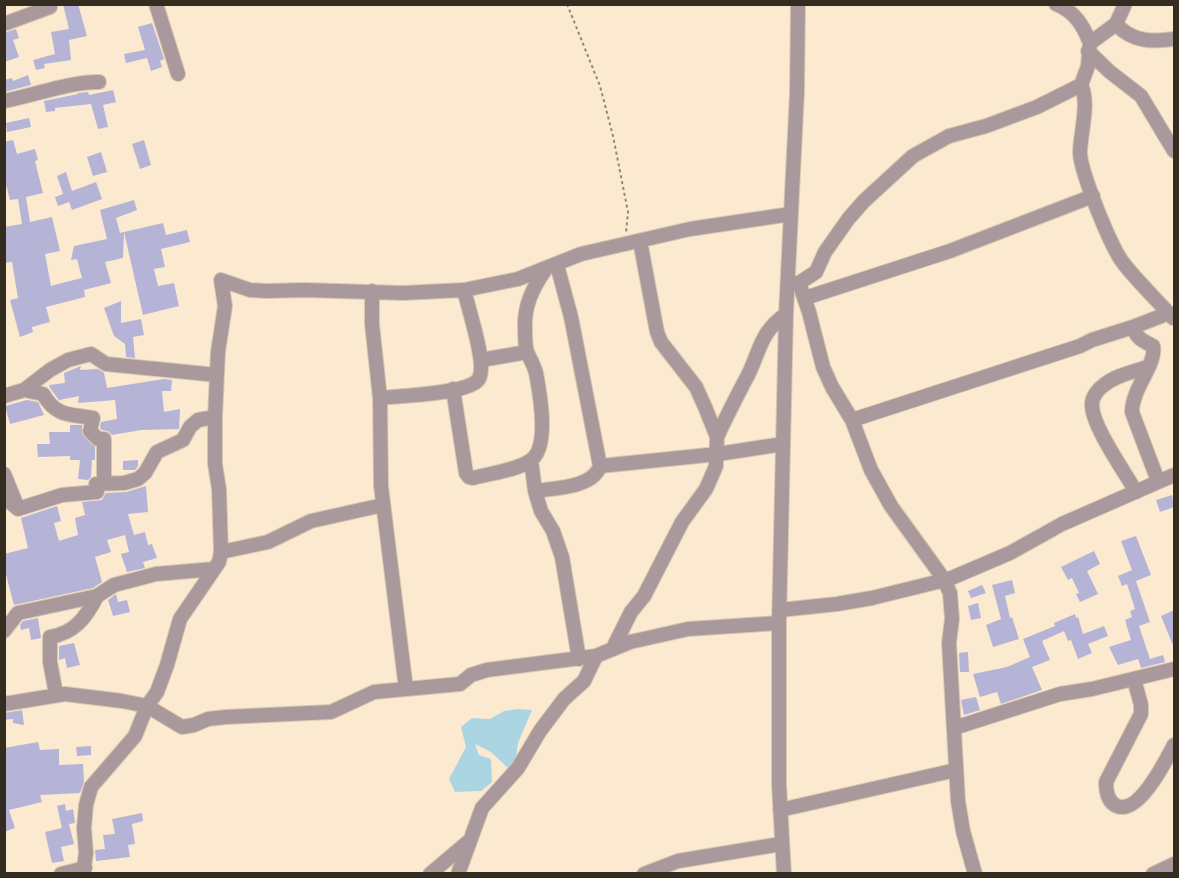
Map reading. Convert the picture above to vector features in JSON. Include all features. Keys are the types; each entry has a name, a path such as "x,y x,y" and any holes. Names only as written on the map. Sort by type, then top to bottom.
{"street":[{"path":"4,24 50,7 49,4"},
{"path":"156,4 178,74"},
{"path":"784,873 780,810 780,616 786,314 793,283 791,214 797,92 798,4"},
{"path":"852,420 1172,316 1117,255 1092,196 1080,153 1085,96 1081,85 1088,66 1089,47 1083,25 1073,10 1056,4"},
{"path":"1089,47 1116,24 1125,4"},
{"path":"1116,24 1133,38 1153,42 1174,39"},
{"path":"1089,47 1110,72 1141,96 1174,151"},
{"path":"4,101 78,82 99,82"},
{"path":"793,283 816,272 825,252 849,218 913,156 948,136 986,126 1037,107 1081,85"},
{"path":"805,298 950,251 1092,196"},
{"path":"61,873 84,871 85,815 91,787 135,736 147,706 157,692 180,619 219,562 221,552 219,489 215,464 215,417 218,352 225,306 221,280 250,290 403,293 465,290 518,279 581,254 690,229 791,214"},
{"path":"613,648 630,612 644,596 682,522 706,489 716,466 717,454 717,437 696,387 661,342 657,332 640,241"},
{"path":"453,390 466,473 469,477 492,473 531,460 537,454 542,441 542,431 536,372 527,352 525,331 527,303 535,284 551,267"},
{"path":"535,491 571,485 590,479 598,473 600,466 571,317 551,267"},
{"path":"793,283 805,298 824,367 832,387 852,420 883,495 945,580 950,593 952,619 949,643 956,770 963,831 975,873"},
{"path":"380,398 433,394 477,382 480,376 481,360 465,290"},
{"path":"372,291 372,324 380,398 381,486 406,689"},
{"path":"717,437 749,372 762,339 772,324 786,314"},
{"path":"1133,327 1135,335 1153,346 1155,353 1153,362 1147,367 1113,378 1102,386 1093,398 1091,406 1097,425 1136,492"},
{"path":"481,360 527,352"},
{"path":"4,396 24,390 68,360 91,354 106,364 217,375"},
{"path":"1147,367 1132,402 1132,412 1158,481"},
{"path":"24,390 43,394 49,405 59,413 93,418 90,430 98,439 104,439 106,482"},
{"path":"18,509 62,495 97,492 96,483 124,483 138,480 157,452 183,440 190,426 198,420 215,417"},
{"path":"600,466 717,454 783,444"},
{"path":"531,460 535,491 541,511 553,531 562,557 579,659"},
{"path":"4,474 18,509"},
{"path":"4,704 56,694 75,695 147,706 177,725 189,726 208,719 226,717 331,712 374,692 460,684 471,675 494,668 596,656 613,648 650,637 688,629 780,616 904,591 945,580 975,570 1050,530 1174,475"},
{"path":"4,497 18,509"},
{"path":"221,552 268,542 311,521 383,505"},
{"path":"4,631 18,613 97,596 114,585 156,574 214,568"},
{"path":"56,694 48,644 50,638 61,635 87,615 97,596"},
{"path":"458,873 482,808 518,768 540,731 564,699 584,681 596,656"},
{"path":"954,728 1051,696 1092,689 1174,669"},
{"path":"1134,678 1141,714 1106,782 1106,792 1111,801 1117,806 1126,807 1138,798 1156,776 1174,745"},
{"path":"780,810 956,770"},
{"path":"430,873 469,841"},
{"path":"644,873 678,861 781,844"},
{"path":"1153,873 1174,864"}],"path":[{"path":"567,4 600,86 613,136 628,212 625,244"}],"water":[{"path":"532,710 518,743 516,758 509,769 491,752 475,744 479,755 491,759 492,782 481,791 455,792 449,779 466,747 461,727 472,718 490,719 504,711"}],"building":[{"path":"63,4 78,4 87,36 69,40 71,60 44,64 45,68 36,70 33,60 55,54 51,32 69,29"},
{"path":"152,23 164,59 160,61 162,67 151,71 147,58 126,63 124,54 145,50 138,27"},
{"path":"16,29 19,38 13,40 19,57 4,62 4,33"},
{"path":"28,75 31,85 4,92 4,80 12,78 13,81"},
{"path":"113,90 116,102 103,105 108,127 98,129 91,104 55,108 55,111 46,112 44,101 78,93 88,92 89,95"},
{"path":"29,118 31,127 7,132 6,123"},
{"path":"13,140 17,154 35,149 38,160 35,161 43,193 26,197 30,222 52,217 60,251 45,254 51,286 82,278 77,259 71,260 74,246 107,239 100,210 134,200 137,210 116,218 120,233 124,232 123,258 105,262 111,283 84,290 85,297 46,307 50,322 32,327 33,332 20,337 10,300 18,298 12,262 4,263 4,227 22,224 18,199 10,200 4,177 4,142"},
{"path":"144,140 151,165 140,169 132,144"},
{"path":"101,152 107,172 93,176 87,157"},
{"path":"66,172 72,191 96,182 102,199 72,210 69,202 58,206 55,197 63,194 57,176"},
{"path":"163,223 166,235 187,230 190,242 161,249 165,267 154,269 158,286 174,283 179,306 143,315 124,232"},
{"path":"121,301 121,323 141,319 144,335 133,337 135,358 126,357 125,344 114,336 104,308"},
{"path":"81,366 80,370 98,369 104,373 107,388 164,379 172,380 171,391 162,391 164,412 180,409 179,429 141,430 112,435 102,430 101,422 117,419 115,400 78,403 79,396 59,400 49,385 65,383 64,373"},
{"path":"27,400 38,402 44,415 10,424 5,406"},
{"path":"70,425 82,425 82,434 95,447 95,460 92,460 91,477 88,480 78,479 80,460 70,460 70,456 38,457 37,444 50,444 49,432 70,432"},
{"path":"138,460 135,470 123,470 123,461"},
{"path":"146,486 148,512 128,514 134,535 145,532 148,545 152,544 157,558 143,562 145,568 127,572 121,554 129,552 125,535 107,540 111,552 95,557 102,582 93,588 14,605 4,567 4,554 28,548 21,518 57,506 61,521 54,523 59,541 78,535 75,518 85,515 82,502 102,500 106,493 126,492"},
{"path":"1172,495 1174,507 1160,512 1156,500"},
{"path":"1136,536 1151,575 1136,581 1150,622 1139,626 1150,659 1163,655 1165,662 1141,668 1138,659 1118,665 1109,647 1131,640 1125,620 1132,617 1130,611 1135,609 1127,584 1122,586 1118,576 1132,570 1121,541"},
{"path":"1094,551 1100,564 1087,571 1098,594 1080,602 1076,594 1079,593 1072,578 1068,580 1061,567"},
{"path":"1012,580 1015,593 1005,596 1010,618 1012,617 1019,639 993,647 986,625 1001,619 992,585"},
{"path":"982,585 986,593 971,598 968,591"},
{"path":"116,594 118,602 127,600 130,612 113,616 108,600"},
{"path":"978,603 981,618 971,620 968,606"},
{"path":"1174,610 1174,648 1161,616"},
{"path":"1075,614 1083,634 1104,626 1108,636 1088,644 1092,653 1078,659 1071,640 1068,641 1064,631 1042,641 1050,660 1032,667 1042,690 1001,704 997,692 980,697 973,674 1007,667 1030,657 1023,639 1055,626 1054,623"},
{"path":"38,618 41,638 31,640 29,628 21,630 20,625 23,621"},
{"path":"74,643 80,665 67,668 65,658 59,660 59,646"},
{"path":"968,652 969,672 960,672 959,653"},
{"path":"976,697 980,710 964,715 961,700"},
{"path":"22,710 24,725 13,723 13,719 4,720 4,713"},
{"path":"38,742 40,750 59,749 59,765 83,764 84,782 80,793 40,795 42,802 9,810 15,828 4,832 4,748"},
{"path":"91,746 91,755 77,756 76,747"},
{"path":"65,804 66,811 73,809 75,823 69,824 74,844 61,847 64,861 52,863 45,832 62,828 57,806"},
{"path":"142,813 143,821 132,824 135,844 128,845 130,857 96,861 95,850 105,849 103,835 115,834 112,819"}]}
